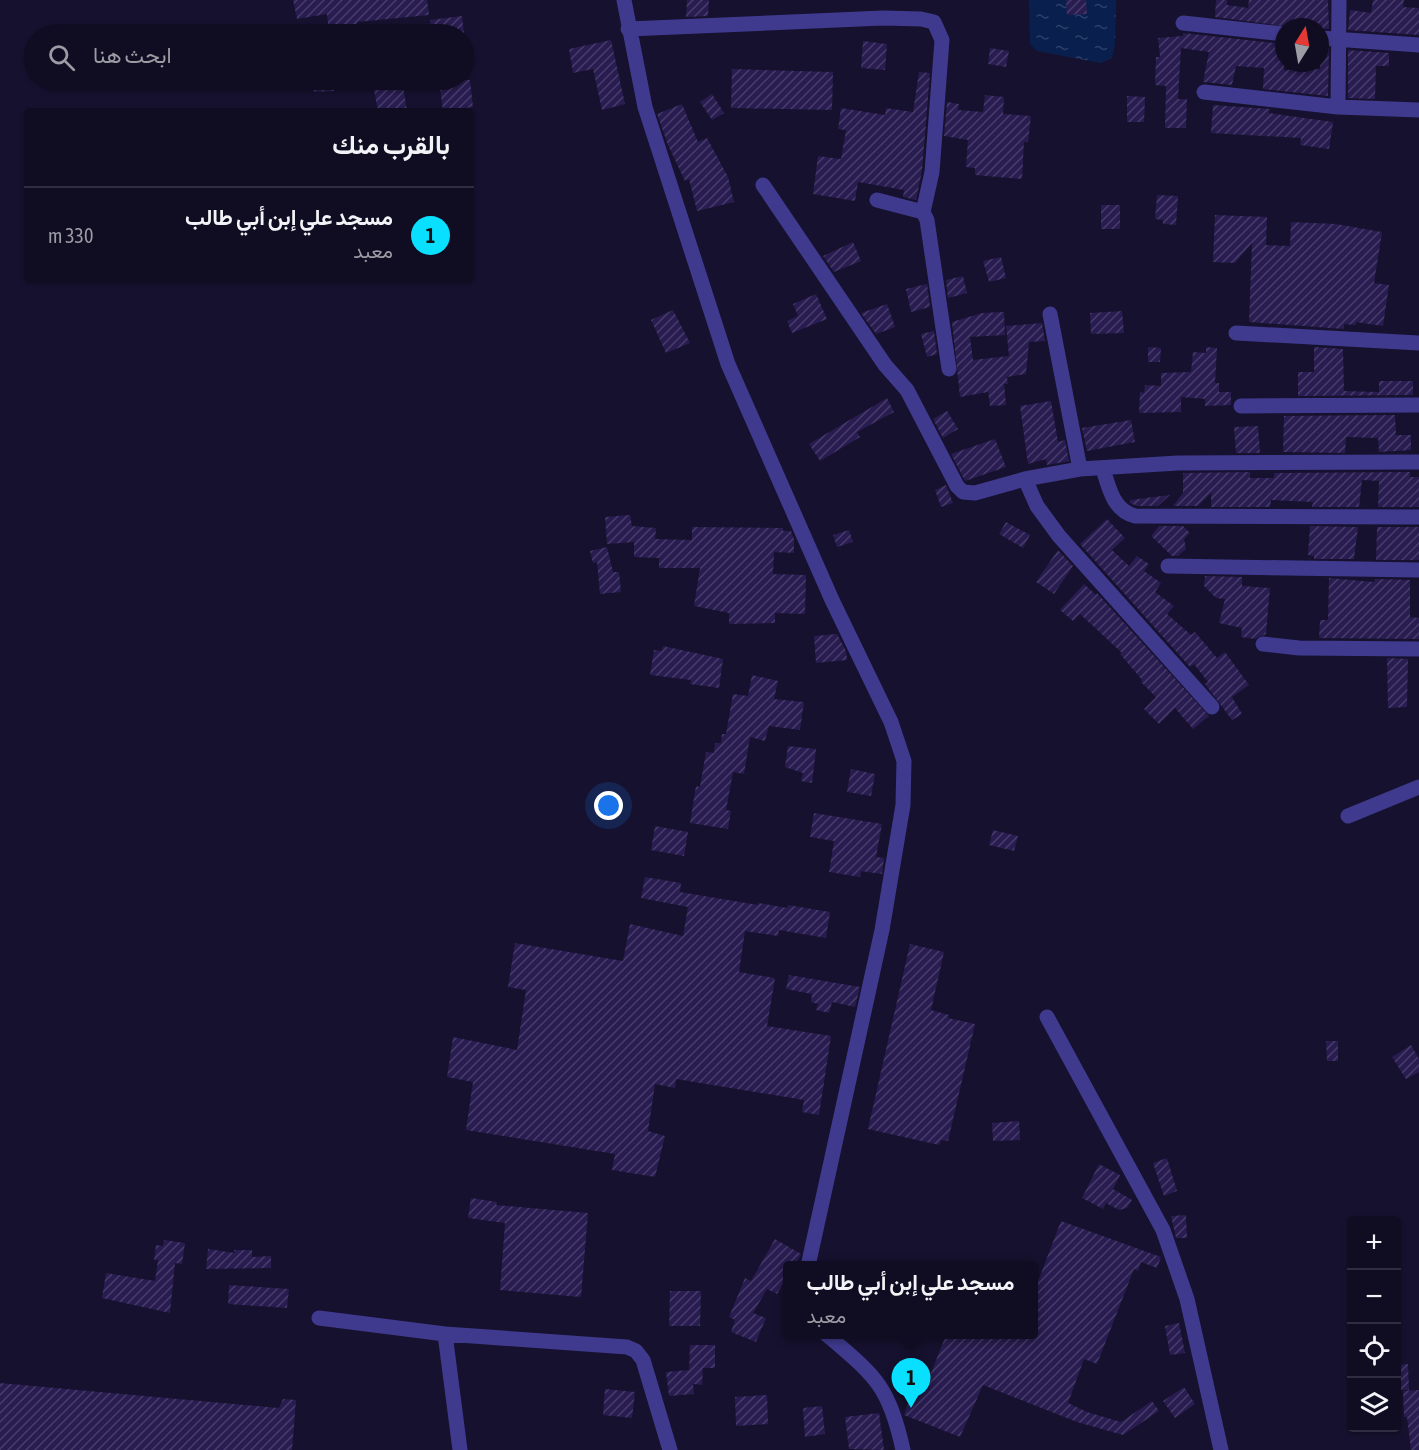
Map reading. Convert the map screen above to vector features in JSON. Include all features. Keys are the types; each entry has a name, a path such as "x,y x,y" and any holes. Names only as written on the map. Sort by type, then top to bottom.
{"street":[{"path":"624,0 645,107 728,364 832,600 891,722 904,761 903,805 882,930 809,1261"},
{"path":"1338,106 1339,0"},
{"path":"628,29 883,18 921,19 934,22 942,40 932,172 923,212 927,220 949,369"},
{"path":"1183,23 1275,33"},
{"path":"1329,39 1419,45"},
{"path":"1204,92 1338,106 1419,110"},
{"path":"763,185 885,364 907,390 957,486 963,492 975,493 1025,478 1080,469 1103,470 1178,463 1419,462"},
{"path":"877,200 923,212"},
{"path":"1050,314 1080,469"},
{"path":"1236,333 1419,343"},
{"path":"1241,406 1419,405"},
{"path":"1103,470 1116,504 1124,513 1135,516 1419,517"},
{"path":"1025,478 1037,506 1059,536 1212,707"},
{"path":"1168,566 1419,570"},
{"path":"1263,644 1299,648 1419,649"},
{"path":"1348,816 1419,787"},
{"path":"1047,1017 1163,1230 1187,1299 1221,1450"},
{"path":"319,1318 445,1334 627,1347 636,1351 643,1360 670,1450"},
{"path":"445,1334 460,1450"},
{"path":"831,1339 874,1376 885,1392 903,1450"}],"water":[{"path":"1029,0 1116,0 1115,44 1112,58 1101,63 1037,51 1030,44"}],"building":[{"path":"293,0 427,0 429,15 357,22 357,24 328,24 327,14 297,19"},
{"path":"687,0 709,0 708,16 686,17"},
{"path":"1066,0 1086,0 1087,14 1067,15"},
{"path":"1216,0 1227,0 1227,5 1248,8 1249,0 1328,0 1329,18 1275,18 1275,25 1215,17"},
{"path":"1373,0 1404,0 1403,7 1419,8 1419,35 1348,30 1350,10 1371,13"},
{"path":"462,16 463,24 431,24 430,20"},
{"path":"1183,33 1275,43 1275,72 1328,72 1328,96 1263,89 1264,68 1236,66 1232,85 1203,82 1209,52 1181,48 1178,99 1187,99 1186,128 1165,128 1166,86 1155,85 1156,57 1160,57 1158,38 1183,36"},
{"path":"611,40 625,104 602,110 593,69 573,73 569,49"},
{"path":"863,41 887,44 885,70 861,68"},
{"path":"990,48 1009,51 1006,67 988,64"},
{"path":"1348,50 1389,53 1389,66 1376,66 1375,99 1348,98"},
{"path":"732,69 833,72 832,110 731,108"},
{"path":"919,72 930,73 922,171 916,200 903,197 904,190 858,182 855,201 813,194 818,156 841,159 846,130 838,129 841,108 885,115 886,108 913,112"},
{"path":"314,90 334,91 314,92"},
{"path":"374,90 404,90 407,108 377,108"},
{"path":"440,90 471,90 473,107 443,108"},
{"path":"712,94 724,113 712,120 700,102"},
{"path":"985,95 1004,97 1003,114 1031,116 1028,142 1024,142 1022,179 975,175 975,168 966,167 968,140 944,136 947,102 959,104 958,110 983,112"},
{"path":"1127,96 1145,97 1144,122 1127,122"},
{"path":"682,104 698,142 707,138 728,177 734,202 697,211 689,179 685,181 668,145 657,114"},
{"path":"1213,105 1270,109 1269,113 1333,122 1329,149 1300,145 1301,138 1211,133"},
{"path":"1157,195 1178,196 1176,225 1163,224 1163,220 1155,219"},
{"path":"1101,205 1120,205 1120,229 1101,229"},
{"path":"1215,215 1267,217 1266,245 1290,246 1291,222 1336,224 1382,232 1374,283 1389,285 1383,326 1356,322 1356,325 1344,324 1344,329 1249,322 1252,243 1235,263 1213,262"},
{"path":"853,242 861,261 834,272 823,256"},
{"path":"1001,257 1006,278 989,282 983,261"},
{"path":"963,276 967,293 948,298 946,280"},
{"path":"927,284 930,307 911,312 906,289"},
{"path":"816,294 827,319 792,333 787,321 798,316 793,304"},
{"path":"887,304 895,327 876,334 861,313"},
{"path":"673,310 690,343 666,353 651,320"},
{"path":"1122,311 1124,333 1091,334 1090,313"},
{"path":"1004,312 1005,335 970,337 973,360 1009,356 1006,326 1042,323 1045,341 1029,342 1026,374 1007,377 1008,384 1004,384 1006,405 990,406 988,392 960,397 952,322 982,313"},
{"path":"934,331 937,354 927,357 921,334"},
{"path":"1148,347 1161,348 1160,362 1148,362"},
{"path":"1206,347 1217,348 1215,383 1219,383 1219,392 1231,392 1231,405 1205,406 1205,399 1181,397 1181,412 1139,413 1140,392 1144,393 1145,385 1161,386 1161,373 1191,372 1193,352 1206,353"},
{"path":"1314,347 1343,349 1344,391 1379,392 1379,381 1413,381 1413,395 1298,396 1298,372 1314,372"},
{"path":"887,398 894,412 857,432 860,437 820,461 809,444"},
{"path":"1051,401 1058,442 1065,440 1069,461 1047,465 1046,459 1028,464 1020,406"},
{"path":"947,411 958,429 943,438 933,419"},
{"path":"1395,415 1396,435 1411,435 1411,450 1379,452 1378,438 1346,437 1345,453 1283,452 1284,416"},
{"path":"1131,420 1135,442 1087,451 1082,428"},
{"path":"1258,426 1260,453 1236,453 1234,427"},
{"path":"995,439 1006,467 965,481 951,454"},
{"path":"1250,472 1250,478 1274,478 1274,473 1410,472 1410,477 1419,477 1419,507 1378,507 1379,481 1362,480 1359,507 1312,507 1313,502 1271,500 1270,507 1211,507 1211,493 1198,506 1173,506 1183,493 1183,473"},
{"path":"946,485 953,503 941,507 935,490"},
{"path":"1170,495 1158,506 1137,506 1130,503 1130,500"},
{"path":"630,515 632,526 656,528 655,539 692,540 692,527 783,528 783,531 791,531 794,539 794,553 774,552 773,574 806,575 805,614 775,613 775,623 729,624 729,613 694,606 700,568 659,568 659,558 634,557 634,542 607,544 605,517"},
{"path":"1107,519 1125,538 1112,550 1129,566 1137,556 1149,564 1144,571 1161,583 1155,592 1174,606 1167,614 1191,635 1195,632 1217,658 1225,652 1249,685 1232,697 1242,714 1232,720 1205,684 1208,682 1194,664 1190,667 1080,544"},
{"path":"1006,522 1030,535 1023,548 999,534"},
{"path":"1159,526 1183,526 1190,533 1184,539 1186,549 1178,556 1172,556 1151,536"},
{"path":"1310,526 1358,527 1354,559 1314,559 1314,556 1308,555"},
{"path":"1377,527 1419,527 1419,560 1376,560"},
{"path":"849,530 853,542 837,547 833,535"},
{"path":"607,547 613,572 619,572 621,592 600,594 597,562 593,563 590,551"},
{"path":"1058,550 1073,566 1054,594 1036,582"},
{"path":"1205,576 1242,577 1242,586 1270,588 1266,634 1255,639 1241,637 1242,628 1219,623 1225,599 1216,598 1204,586"},
{"path":"1329,578 1374,582 1375,579 1410,580 1410,617 1419,618 1419,639 1319,638 1320,620 1328,620"},
{"path":"1084,584 1096,595 1097,593 1209,716 1193,729 1175,708 1159,724 1144,709 1156,697 1141,682 1142,680 1120,654 1122,653 1080,614 1073,621 1060,610"},
{"path":"837,634 846,651 847,660 816,663 814,636"},
{"path":"663,646 723,659 719,688 690,684 691,680 650,675 654,650 662,651"},
{"path":"1387,658 1408,659 1407,707 1388,708"},
{"path":"752,675 778,681 774,699 804,702 800,730 769,726 765,741 750,737 744,774 733,772 726,810 731,811 728,829 690,823 696,786 700,787 706,752 714,753 715,743 721,743 722,734 726,734 733,694 748,696"},
{"path":"788,746 816,749 812,783 801,781 803,773 785,767"},
{"path":"851,769 875,774 871,796 847,792"},
{"path":"814,813 882,824 876,857 884,858 882,874 861,871 860,877 829,872 834,841 810,837"},
{"path":"655,826 688,832 684,856 651,850"},
{"path":"993,830 1018,836 1014,851 989,845"},
{"path":"645,877 681,883 680,892 758,905 759,903 787,908 788,905 830,912 826,938 779,930 778,936 745,931 739,972 775,978 767,1026 831,1036 819,1115 802,1112 804,1100 676,1079 675,1088 655,1084 648,1131 665,1136 655,1177 612,1170 615,1154 466,1130 473,1082 447,1077 453,1037 517,1050 526,990 508,987 515,943 623,961 630,924 683,936 688,907 641,898"},
{"path":"910,944 944,952 931,1010 949,1015 948,1018 975,1024 948,1141 941,1140 939,1145 868,1129"},
{"path":"789,975 860,987 855,1007 832,1002 829,1013 816,1010 818,1004 811,1002 812,994 786,989"},
{"path":"1326,1041 1338,1041 1338,1061 1327,1061"},
{"path":"1411,1045 1419,1059 1419,1072 1406,1079 1392,1057"},
{"path":"1019,1121 1020,1140 993,1141 992,1123"},
{"path":"1167,1158 1177,1191 1164,1196 1153,1163"},
{"path":"1099,1164 1120,1175 1113,1189 1132,1200 1127,1208 1119,1210 1106,1203 1103,1209 1082,1198"},
{"path":"471,1198 497,1202 496,1205 588,1213 581,1297 500,1290 505,1223 468,1218"},
{"path":"1186,1215 1187,1238 1176,1238 1171,1216"},
{"path":"1061,1221 1161,1257 1157,1268 1141,1262 1138,1271 1134,1269 1097,1364 1084,1359 1068,1403 1087,1412 1121,1422 1152,1401 1159,1411 1123,1435 1077,1422 983,1385 960,1437 904,1415 919,1374 929,1378 944,1339 1038,1339 1038,1281"},
{"path":"775,1239 801,1254 798,1261 783,1261 783,1284 777,1294 767,1289 753,1313 766,1318 756,1342 731,1332 735,1320 729,1317 745,1278 751,1281"},
{"path":"164,1240 185,1243 182,1264 175,1263 170,1313 102,1298 106,1273 155,1281 158,1260 154,1260 156,1245 163,1246"},
{"path":"208,1249 235,1253 234,1250 252,1250 252,1257 271,1256 271,1268 206,1269"},
{"path":"229,1285 289,1289 287,1308 228,1304"},
{"path":"670,1291 701,1291 700,1326 669,1326"},
{"path":"1179,1323 1185,1353 1170,1355 1165,1326"},
{"path":"690,1345 715,1345 715,1368 703,1368 702,1385 693,1384 694,1394 669,1396 666,1372 689,1370"},
{"path":"1408,1364 1409,1390 1401,1390 1401,1365"},
{"path":"0,1383 279,1408 283,1399 296,1400 292,1450 0,1450"},
{"path":"1184,1387 1195,1404 1175,1418 1163,1401"},
{"path":"605,1389 635,1392 632,1418 603,1415"},
{"path":"1419,1390 1419,1450 1411,1450 1407,1417 1404,1417 1403,1391"},
{"path":"767,1395 768,1424 736,1426 735,1397"},
{"path":"822,1406 825,1434 805,1437 803,1408"},
{"path":"879,1413 884,1450 849,1449 845,1417"}],"place":[{"name":"مسجد علي إبن أبي طالب","path":"911,1408"}]}
